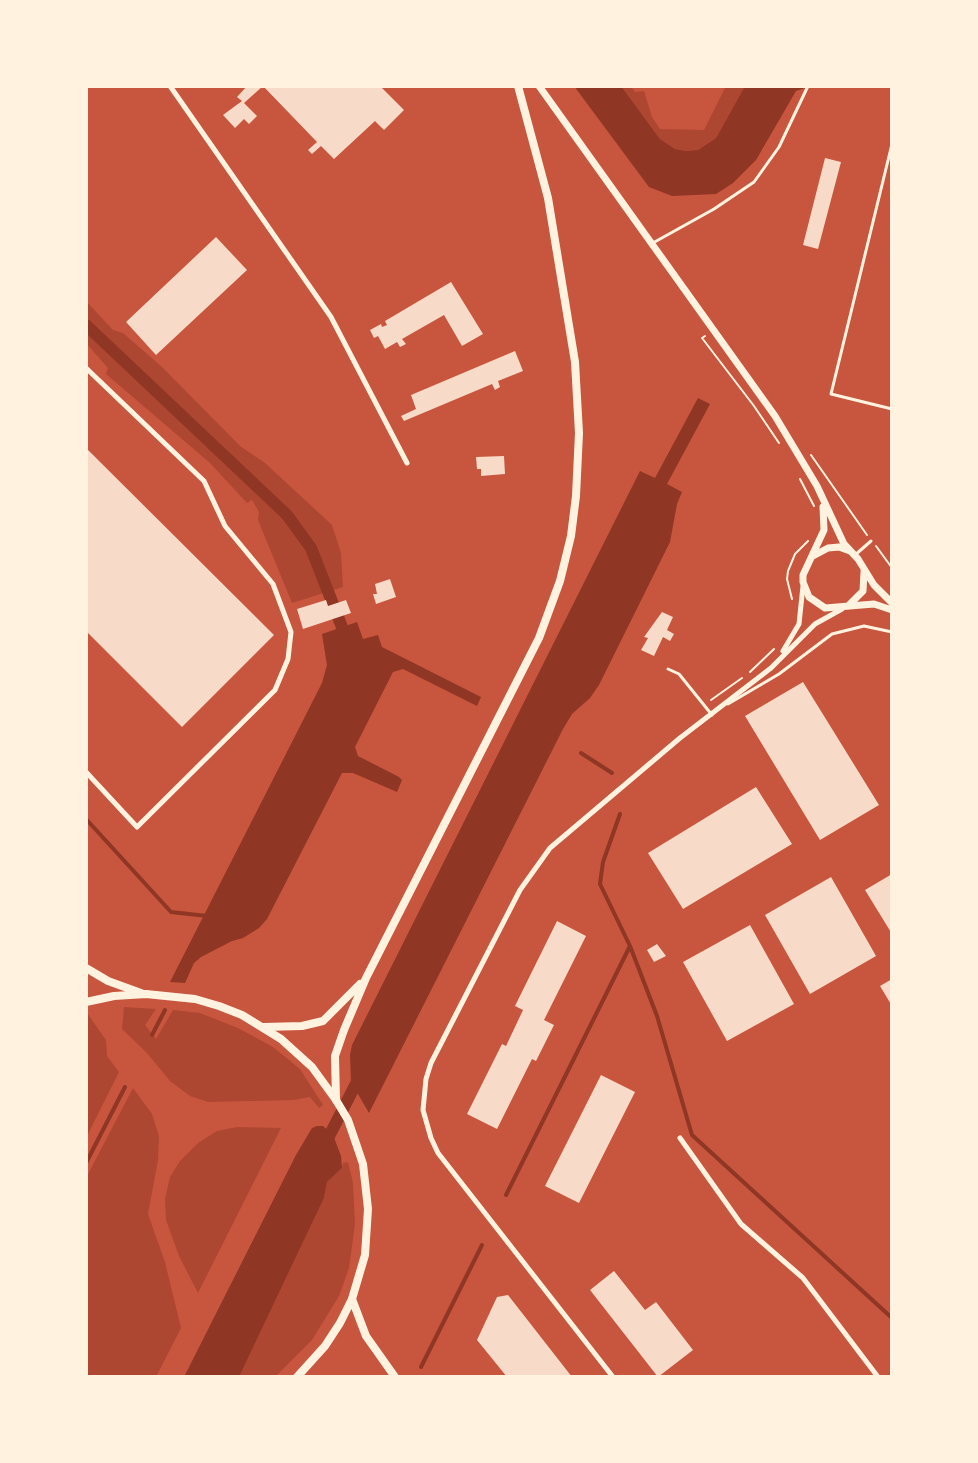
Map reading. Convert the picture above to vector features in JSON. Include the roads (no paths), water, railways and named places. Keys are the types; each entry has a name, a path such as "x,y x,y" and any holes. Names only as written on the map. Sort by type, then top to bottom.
{"main road":[{"path":"336,1100 335,1056 366,978 539,638 560,581 571,536 578,464 575,362 548,198 518,86"},
{"path":"86,968 108,981 146,994"},
{"path":"264,1027 302,1026 323,1021 366,978"},
{"path":"86,1002 114,996 171,996 207,1003 242,1015 297,1052 336,1100 356,1142 367,1186 365,1255 352,1299 325,1346 297,1377"},
{"path":"352,1299 366,1336 395,1377"}],"street":[{"path":"170,86 331,317 407,463"},
{"path":"539,86 775,416 817,486 840,536 874,585 892,603"},
{"path":"86,368 204,481 225,526 273,584 291,632 288,659 275,690 137,827 86,772"},
{"path":"771,668 799,624 803,582 809,560 822,539 826,522 817,486"},
{"path":"809,560 828,548 839,547 853,554"},
{"path":"613,1377 438,1153 426,1125 423,1095 431,1063 520,890 539,860 680,738 771,668 815,624 847,606 863,591 863,568"},
{"path":"803,582 809,597 818,605 831,609 874,604 892,610"},
{"path":"680,1138 741,1224 803,1278 878,1377"}],"lane":[{"path":"651,244 714,209 754,182 779,147 808,87"},
{"path":"892,144 831,394 892,409"},
{"path":"853,554 871,541"},
{"path":"718,709 779,674 832,634 864,626 892,632"},
{"path":"668,669 679,674 712,715"}],"waterway":[{"path":"86,325 287,515 311,548 347,640"},
{"path":"581,753 612,773"},
{"path":"620,814 603,862 600,884 630,946 657,1016 692,1135 892,1318"},
{"path":"86,819 171,912 207,916"},
{"path":"506,1195 630,946"},
{"path":"152,1035 165,1010"},
{"path":"324,1146 361,1074"},
{"path":"86,1163 125,1087"},
{"path":"421,1367 482,1245"}]}
